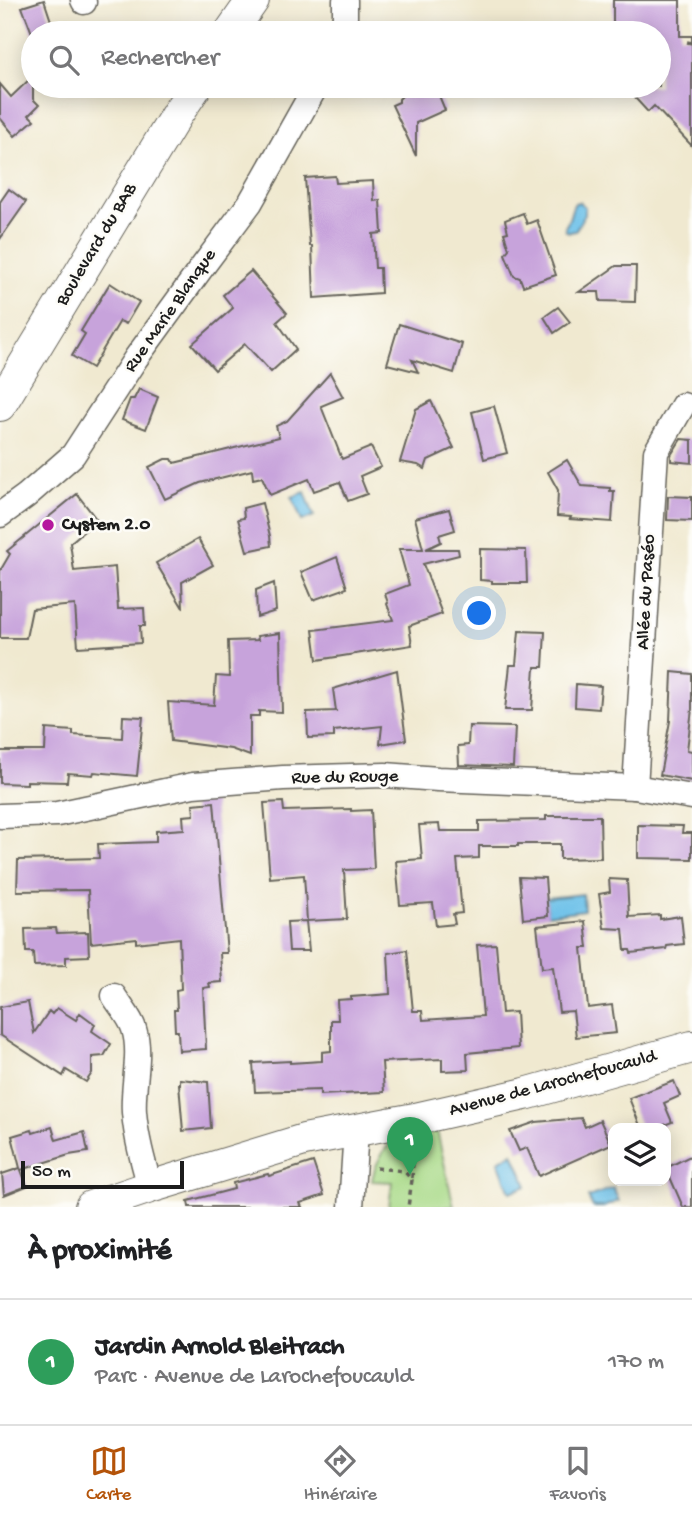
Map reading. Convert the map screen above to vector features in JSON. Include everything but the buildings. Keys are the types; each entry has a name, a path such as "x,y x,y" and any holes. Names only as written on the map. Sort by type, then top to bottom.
{"main road":[{"path":"238,21 253,0"},
{"name":"Boulevard du BAB","path":"0,405 187,98"},
{"name":"Avenue de Larochefoucauld","path":"90,1207 304,1140 526,1094 692,1047"}],"street":[{"path":"344,21 345,0"},
{"name":"Rue Marie Blanque","path":"0,515 73,455 136,358 250,203 309,98"},
{"name":"Allée du Paséo","path":"635,787 656,452 683,405"},
{"name":"Rue du Rouge","path":"0,816 57,814 193,785 283,778 384,775 635,787 692,797"},
{"path":"114,996 134,1028 138,1052 134,1079 134,1110 137,1137 150,1187"},
{"path":"351,1207 356,1130"}],"path":[{"path":"408,1207 415,1135"},
{"path":"370,1166 404,1171 412,1180"}],"green space":[{"path":"437,1131 454,1207 389,1207 392,1182 372,1181 384,1151 401,1137"}],"water":[{"path":"579,202 585,207 585,214 575,231 566,231 573,206"},
{"path":"305,492 314,516 302,521 292,497"},
{"path":"583,894 584,910 547,915 546,898"},
{"path":"513,1153 527,1186 510,1192 498,1161"},
{"path":"613,1188 619,1201 603,1207 593,1207 588,1197"}],"place":[{"name":"Cystem 2.0","path":"48,525"},
{"name":"Jardin Arnold Bleitrach","path":"410,1175"}]}
